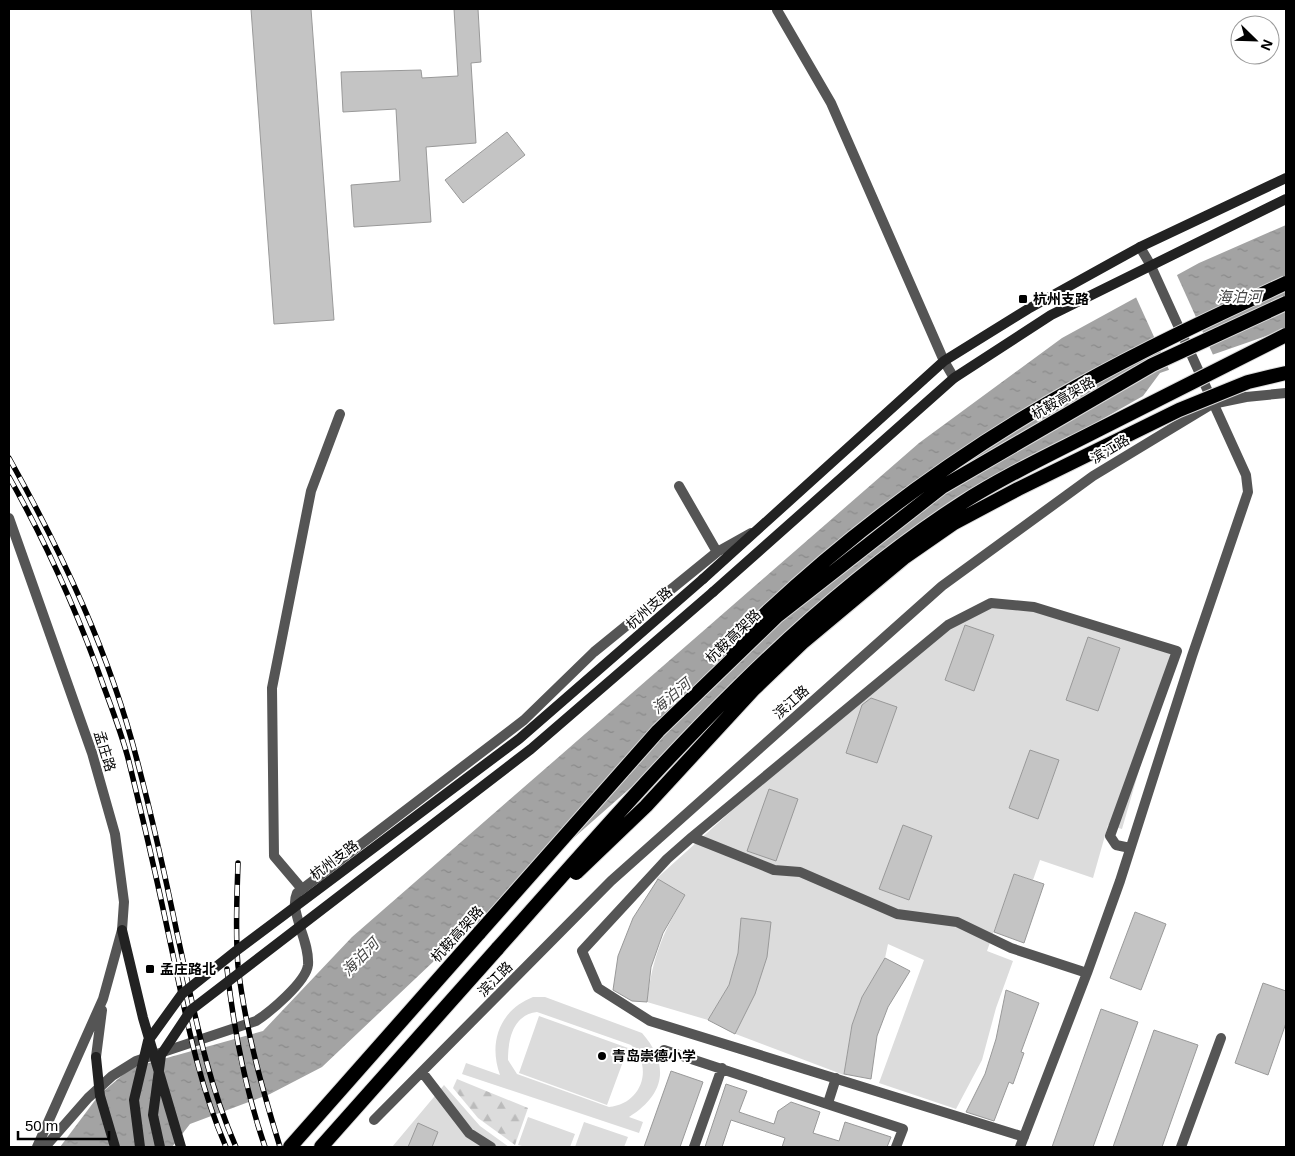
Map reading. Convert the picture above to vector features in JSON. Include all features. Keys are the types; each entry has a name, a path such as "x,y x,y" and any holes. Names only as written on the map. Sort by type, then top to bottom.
{"highway":[{"path":"638,754 710,669 758,620 856,536 934,478 1076,387 1151,348 1286,283"},
{"name":"杭鞍高架路","path":"290,1147 658,731 777,616 942,487 1152,365 1286,304"},
{"path":"321,1147 674,751 794,632 889,555 963,502 1040,459 1286,335"},
{"path":"498,948 646,806 760,683 846,604 905,557 954,523 1010,493 1179,410 1248,382 1286,374"}],"main road":[{"name":"杭州支路","path":"140,1147 134,1100 148,1040 182,994 244,945 519,739 703,579 944,361 1028,309 1140,247 1286,178"},
{"path":"160,1147 153,1115 161,1055 191,1010 531,749 954,378 1052,314 1150,264 1286,199"},
{"path":"122,930 144,1018 181,1147"},
{"path":"96,1057 100,1096 115,1147"}],"street":[{"path":"777,10 831,103 944,361 954,378"},
{"path":"1020,1147 1087,973 1248,492 1246,475 1212,404 1150,264 1140,247"},
{"name":"滨江路","path":"374,1120 611,881 942,586 1094,476 1212,404 1246,397 1286,393"},
{"path":"302,889 274,856 272,688 311,491 340,414"},
{"path":"679,486 717,552"},
{"name":"孟庄路","path":"9,518 92,753 115,834 124,902 122,930 103,999"},
{"path":"45,1147 88,1098 112,1076 136,1061 256,1021 267,1014 302,979 308,967 308,954 294,902 297,893 524,720 594,652 717,552 759,528"},
{"path":"1024,1137 650,1021 598,988 582,951 667,859 692,837 948,625 991,603 1034,607 1177,651 1110,836 1116,844 1130,848"},
{"path":"692,837 774,870 800,872 897,914 958,922 1012,948 1087,973"},
{"path":"96,1057 103,999"},
{"path":"37,1147 103,999"},
{"path":"1181,1147 1221,1038"},
{"path":"664,1050 904,1129 896,1147"},
{"path":"694,1147 722,1068"},
{"path":"422,1072 469,1133 490,1147"},
{"path":"828,1103 836,1078"}],"green space":[{"path":"991,603 1034,607 1173,653 1122,829 1108,825 1093,878 1040,860 1033,880 1014,874 987,951 1013,961 996,1008 982,1060 956,1109 879,1083 924,960 888,944 885,958 862,997 852,1025 844,1075 733,1033 748,1006 759,980 767,952 770,922 741,919 738,953 729,985 708,1020 647,1002 652,971 664,934 685,895 656,879 778,769 948,625"},
{"path":"533,997 545,997 642,1033 657,1057 660,1079 650,1099 629,1117 643,1122 639,1133 462,1074 466,1063 500,1075 495,1051 496,1039 505,1019 512,1010","holes":["537,1012 631,1045 638,1054 642,1064 641,1083 637,1092 630,1099 609,1107 517,1074 508,1060 509,1044 517,1023 529,1014"]},
{"path":"539,1016 628,1048 607,1105 519,1073"},
{"path":"457,1079 528,1108 515,1145 478,1118 453,1088"},
{"path":"444,1085 480,1126 509,1147 392,1147"},
{"path":"528,1117 575,1134 570,1147 526,1147 518,1145"},
{"path":"584,1122 628,1137 624,1147 575,1147"}],"water":[{"name":"海泊河","path":"1286,225 1286,329 1160,373 1143,396 1013,470 870,577 434,961 322,1067 270,1094 190,1124 172,1147 60,1147 99,1095 131,1068 263,1031 352,937 919,443 1062,338 1199,263"}],"pier":[{"path":"1176,273 1214,357 1170,372 1135,295"}],"building":[{"path":"251,9 311,9 334,320 274,324"},
{"path":"454,9 478,9 481,62 471,63 476,143 426,147 431,222 354,227 351,185 400,181 396,109 343,112 341,72 421,70 422,78 458,76"},
{"path":"507,132 525,155 463,203 445,180"},
{"path":"965,625 994,635 974,691 945,680"},
{"path":"1088,637 1120,648 1098,711 1066,700"},
{"path":"871,698 897,707 877,763 846,753 862,705"},
{"path":"1030,750 1059,760 1038,819 1009,808"},
{"path":"769,789 798,799 776,861 747,851"},
{"path":"903,825 932,836 909,900 879,889"},
{"path":"1014,874 1044,884 1024,943 994,932"},
{"path":"658,879 685,895 663,933 651,967 647,1002 632,1001 613,990 618,956 633,918"},
{"path":"1135,912 1166,924 1141,990 1110,978"},
{"path":"741,918 771,922 767,957 755,994 735,1034 708,1020 729,985 738,953"},
{"path":"885,958 910,971 888,1007 877,1036 871,1079 844,1074 852,1025 862,997"},
{"path":"1263,983 1286,991 1286,1023 1268,1075 1235,1063"},
{"path":"1006,990 1039,1003 1021,1052 1024,1053 1013,1084 1009,1082 994,1121 966,1112 985,1074 996,1039"},
{"path":"1101,1009 1138,1022 1093,1147 1052,1147"},
{"path":"1154,1030 1198,1045 1162,1147 1113,1147"},
{"path":"671,1071 703,1082 680,1147 644,1147"},
{"path":"726,1084 747,1091 739,1112 774,1124 778,1111 791,1102 820,1112 813,1133 839,1141 845,1122 891,1137 887,1147 782,1147 785,1138 731,1120 722,1147 705,1147"},
{"path":"418,1123 438,1132 432,1147 408,1147"}],"railway":[{"path":"9,458 48,530 83,605 99,643 126,720 148,803 201,1042 216,1095 236,1147"},
{"path":"9,477 50,555 95,662 121,735 149,847 192,1041 207,1095 226,1147"},
{"path":"238,863 236,914 241,989 255,1058 280,1147"},
{"path":"227,969 241,1060 265,1147"}],"place":[{"name":"杭州支路","path":"1023,299"},
{"name":"孟庄路北","path":"150,969"},
{"name":"青岛崇德小学","path":"602,1056"}]}
